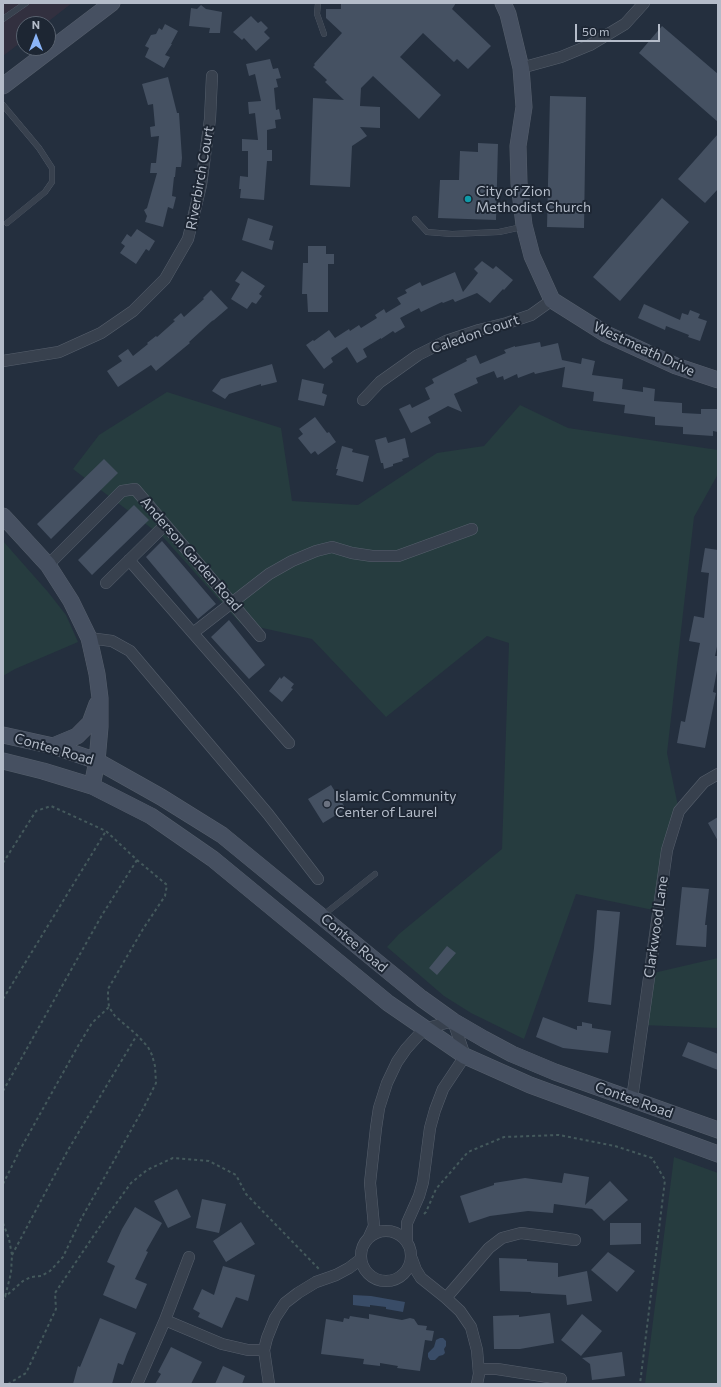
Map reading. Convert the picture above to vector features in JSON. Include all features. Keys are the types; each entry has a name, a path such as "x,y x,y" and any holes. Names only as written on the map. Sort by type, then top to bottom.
{"street":[{"path":"3,86 112,3"},
{"path":"504,3 521,68 524,107 518,146 519,183 524,226 532,256 552,300"},
{"path":"521,68 561,57 590,45 625,24 644,3"},
{"name":"Riverbirch Court","path":"3,361 59,352 102,333 133,311 165,279 188,239 196,208 201,185 210,119 212,76"},
{"name":"Westmeath Drive","path":"552,300 606,334 676,366 718,380"},
{"name":"Caledon Court","path":"363,400 380,382 418,355 446,341 531,315 552,300"},
{"name":"Anderson Garden Road","path":"48,565 122,491 135,489 260,636"},
{"path":"3,516 48,565 71,601 89,638 97,674 100,698 100,727 97,761 92,786"},
{"path":"106,583 165,524"},
{"path":"193,633 269,574 316,552 332,547 372,556 398,556 472,529"},
{"path":"129,560 289,743"},
{"path":"89,638 112,641 130,651 268,814 318,879"},
{"path":"53,746 77,736 90,723 100,698"},
{"name":"Contee Road","path":"3,734 53,746 97,761 161,797 222,835 421,998 453,1021 484,1039 512,1054 555,1072 718,1130"},
{"name":"Contee Road","path":"3,761 92,786 151,816 213,860 388,1003 465,1056 530,1084 718,1154"},
{"name":"Clarkwood Lane","path":"632,1099 667,850 679,811 704,782 718,774"},
{"path":"369,1237 374,1226 370,1183 376,1128 379,1108 387,1083 397,1062 406,1048 424,1029 453,1021 465,1056 443,1089 434,1110 430,1128 423,1182 419,1196 407,1223 407,1241"},
{"path":"412,1259 410,1267 405,1274 391,1281 384,1281 370,1276 365,1270 361,1259 361,1251 364,1243 369,1237 376,1232 385,1230 393,1231 401,1235 407,1241 411,1249 412,1259 416,1270 421,1278 446,1298 460,1312 471,1327 477,1350 479,1369 477,1384"},
{"path":"446,1298 489,1248 502,1238 521,1233 575,1240"},
{"path":"137,1384 190,1257"},
{"path":"269,1384 264,1350 275,1318 285,1303 316,1282 336,1275 361,1259"},
{"path":"349,1268 365,1270"},
{"path":"398,1278 414,1280 431,1287"},
{"path":"165,1320 222,1344 248,1350 264,1350"},
{"path":"479,1369 496,1369 561,1379"}],"lane":[{"path":"3,19 26,3"},
{"path":"318,3 317,14 324,34"},
{"path":"3,105 40,148 52,168 52,182 45,192 7,223"},
{"path":"415,219 427,232 452,234 499,232 524,226"},
{"path":"322,916 375,874"}],"path":[{"path":"3,863 36,811 51,806 106,831 167,885 167,891 108,989 109,1007 115,1016 137,1035 148,1047 155,1066 156,1083 151,1095 81,1218 63,1257 50,1271 41,1276 30,1277 3,1300"},
{"path":"3,999 106,831"},
{"path":"3,1091 102,915 137,860"},
{"path":"3,1184 21,1148 78,1046 92,1023 109,1007"},
{"path":"12,1255 68,1150 137,1035"},
{"path":"419,1216 426,1212 436,1189 468,1152 504,1137 559,1135 615,1146 652,1158 666,1180 640,1384"},
{"path":"8,1384 26,1373 56,1309 55,1293 131,1183 147,1170 173,1158 209,1161 236,1175 246,1194 319,1269"},
{"path":"3,1224 9,1238 12,1255 11,1273 5,1297"}],"shaded area":[{"path":"3,3 72,3 55,16 16,16 16,46 3,56"}],"green space":[{"path":"167,392 281,428 292,501 358,505 437,453 484,446 520,405 568,428 718,450 718,474 694,517 667,753 679,811 658,911 576,894 524,1039 471,1013 444,996 387,947 399,934 502,849 509,643 487,636 386,717 312,639 240,623 163,537 73,469 99,435"},
{"path":"3,541 48,592 66,615 78,642 15,669 3,676"},
{"path":"718,958 718,1028 642,1025 649,974"},
{"path":"674,1157 718,1173 718,1384 645,1384"}],"water":[{"path":"353,1295 371,1296 405,1302 403,1312 386,1309 386,1307 353,1305"},
{"path":"443,1338 446,1341 446,1346 444,1349 445,1353 435,1360 430,1360 428,1353 434,1347 436,1340"}],"building":[{"path":"341,3 456,3 452,9 491,46 468,69 457,59 454,62 423,33 400,57 441,95 419,119 373,76 361,88 360,106 380,107 380,128 360,127 367,136 352,146 350,187 310,185 313,98 344,100 325,82 327,80 313,67 342,33 326,18 326,9 341,9"},
{"path":"201,5 206,9 222,12 220,33 209,33 210,28 189,26 191,8 197,9"},
{"path":"251,16 258,23 261,21 268,28 264,32 270,38 256,51 244,38 242,40 233,32"},
{"path":"165,24 178,31 165,55 170,57 164,68 145,57 149,48 145,46 151,35 156,34 159,28 162,30"},
{"path":"662,26 718,74 718,122 639,53"},
{"path":"270,59 273,69 278,68 281,78 276,79 278,87 274,88 276,110 279,109 281,119 275,120 276,128 267,130 267,150 272,150 272,161 267,161 264,200 240,198 240,176 248,177 248,151 242,151 242,139 258,140 255,113 249,114 248,102 261,101 255,74 249,76 246,64"},
{"path":"168,77 177,113 179,113 182,158 181,167 176,167 174,177 172,196 176,197 173,209 168,207 163,227 145,222 147,216 144,210 147,208 157,173 150,173 151,163 156,163 159,136 151,137 150,127 155,126 153,104 148,105 142,84"},
{"path":"550,96 586,97 584,228 547,227"},
{"path":"718,134 718,189 705,203 678,179"},
{"name":"City of Zion Methodist Church","path":"478,143 498,144 496,220 438,218 440,180 459,180 460,151 478,152"},
{"path":"662,198 689,222 620,301 593,277"},
{"path":"248,218 273,226 269,240 274,241 272,250 242,240"},
{"path":"137,229 155,241 149,251 146,249 136,264 120,253 125,246 121,243 127,234 131,237"},
{"path":"308,246 326,246 326,254 334,254 334,264 328,264 328,312 308,312 307,294 302,294 303,263 308,263"},
{"path":"482,261 493,269 496,266 513,280 490,303 477,293 455,302 453,299 443,303 442,302 421,312 419,308 400,318 405,327 395,333 393,331 363,349 367,357 357,363 347,347 331,358 333,362 324,369 306,345 329,330 335,338 349,329 350,331 359,325 361,328 377,318 375,315 384,309 386,313 401,304 397,298 407,293 405,290 420,282 422,286 455,272 463,292 478,273 474,269"},
{"path":"242,271 265,286 259,294 262,296 256,304 252,302 247,309 231,299 240,284 235,281"},
{"path":"211,290 228,308 189,342 190,343 156,371 151,365 118,387 107,371 122,361 118,356 128,349 133,356 175,321 173,320 181,313 184,317 204,299 203,298"},
{"path":"644,304 680,320 682,313 688,315 690,310 700,314 698,318 707,321 700,341 666,326 665,330 638,318"},
{"path":"540,342 541,347 558,343 562,360 581,364 582,358 595,361 592,375 623,379 622,389 643,392 643,387 655,389 654,401 682,403 682,413 701,414 701,409 718,409 718,432 713,431 713,436 683,434 683,427 655,425 655,417 624,413 625,405 593,401 594,392 562,387 565,367 535,374 534,372 518,378 517,374 504,380 503,376 497,378 494,371 476,378 478,383 454,394 462,412 448,406 428,417 431,423 411,433 399,409 410,404 412,408 430,399 425,388 434,383 432,379 467,361 466,359 476,355 480,364 506,353 504,350 515,346"},
{"path":"272,364 277,382 261,386 261,384 229,394 225,399 212,391 221,379"},
{"path":"302,379 324,384 322,393 327,395 324,406 298,400"},
{"path":"315,417 336,442 318,455 315,451 311,454 298,438 303,434 299,429"},
{"path":"386,437 388,443 405,438 409,457 402,459 403,461 384,469 375,440"},
{"path":"342,446 353,449 352,452 369,456 363,482 336,475 338,469 336,469"},
{"path":"104,459 118,473 51,539 37,524"},
{"path":"134,505 149,520 92,575 78,560"},
{"path":"162,541 216,604 198,619 146,557"},
{"path":"705,548 718,550 718,642 715,656 718,656 718,665 713,692 716,693 705,748 677,743 681,721 685,722 700,643 689,641 694,616 704,618 709,573 701,572"},
{"path":"229,620 265,665 249,679 211,637"},
{"path":"284,676 294,684 291,688 293,689 282,702 269,691 280,677 281,679"},
{"name":"Islamic Community Center of Laurel","path":"331,785 346,809 323,823 308,799"},
{"path":"718,817 718,841 708,823"},
{"path":"682,887 709,889 705,925 707,925 706,947 676,945"},
{"path":"597,910 620,912 611,1005 588,1002"},
{"path":"447,946 456,953 437,975 429,968"},
{"path":"543,1017 577,1030 577,1026 582,1026 582,1022 592,1024 592,1028 611,1031 608,1053 563,1048 536,1037"},
{"path":"688,1042 718,1054 718,1070 682,1056"},
{"path":"564,1173 589,1177 585,1205 610,1181 628,1200 604,1221 592,1209 554,1204 553,1213 528,1211 490,1216 469,1223 460,1196 494,1185 494,1183 525,1178 562,1183"},
{"path":"177,1189 191,1217 168,1228 154,1201"},
{"path":"202,1199 226,1204 219,1233 196,1228"},
{"path":"135,1207 162,1223 146,1251 148,1252 135,1279 147,1284 136,1309 103,1295 115,1266 107,1262 122,1229"},
{"path":"241,1222 255,1244 226,1262 213,1241"},
{"path":"610,1223 641,1223 641,1244 610,1245"},
{"path":"608,1252 635,1271 617,1292 591,1270"},
{"path":"499,1258 527,1259 527,1261 558,1263 558,1277 587,1271 592,1301 567,1305 566,1295 500,1291"},
{"path":"223,1266 255,1275 248,1301 236,1297 222,1328 198,1317 200,1313 193,1309 202,1289 214,1295"},
{"path":"550,1313 554,1343 520,1349 494,1349 493,1316 519,1315 519,1317"},
{"path":"369,1314 402,1320 410,1318 414,1319 418,1325 427,1326 426,1330 434,1331 432,1341 425,1340 420,1371 397,1368 398,1366 380,1363 380,1366 363,1364 364,1359 321,1354 326,1319 343,1322 344,1318 349,1319 350,1316 369,1319"},
{"path":"582,1314 602,1331 581,1356 561,1340"},
{"path":"100,1318 136,1333 123,1365 118,1363 112,1384 73,1384 78,1366 80,1367"},
{"path":"171,1347 202,1362 191,1384 155,1384 161,1374 158,1372"},
{"path":"622,1352 625,1376 592,1380 590,1364 582,1358"},
{"path":"223,1366 245,1376 242,1384 215,1384"}],"place":[{"name":"City of Zion Methodist Church","path":"468,199"},
{"name":"Islamic Community Center of Laurel","path":"327,804"}]}
